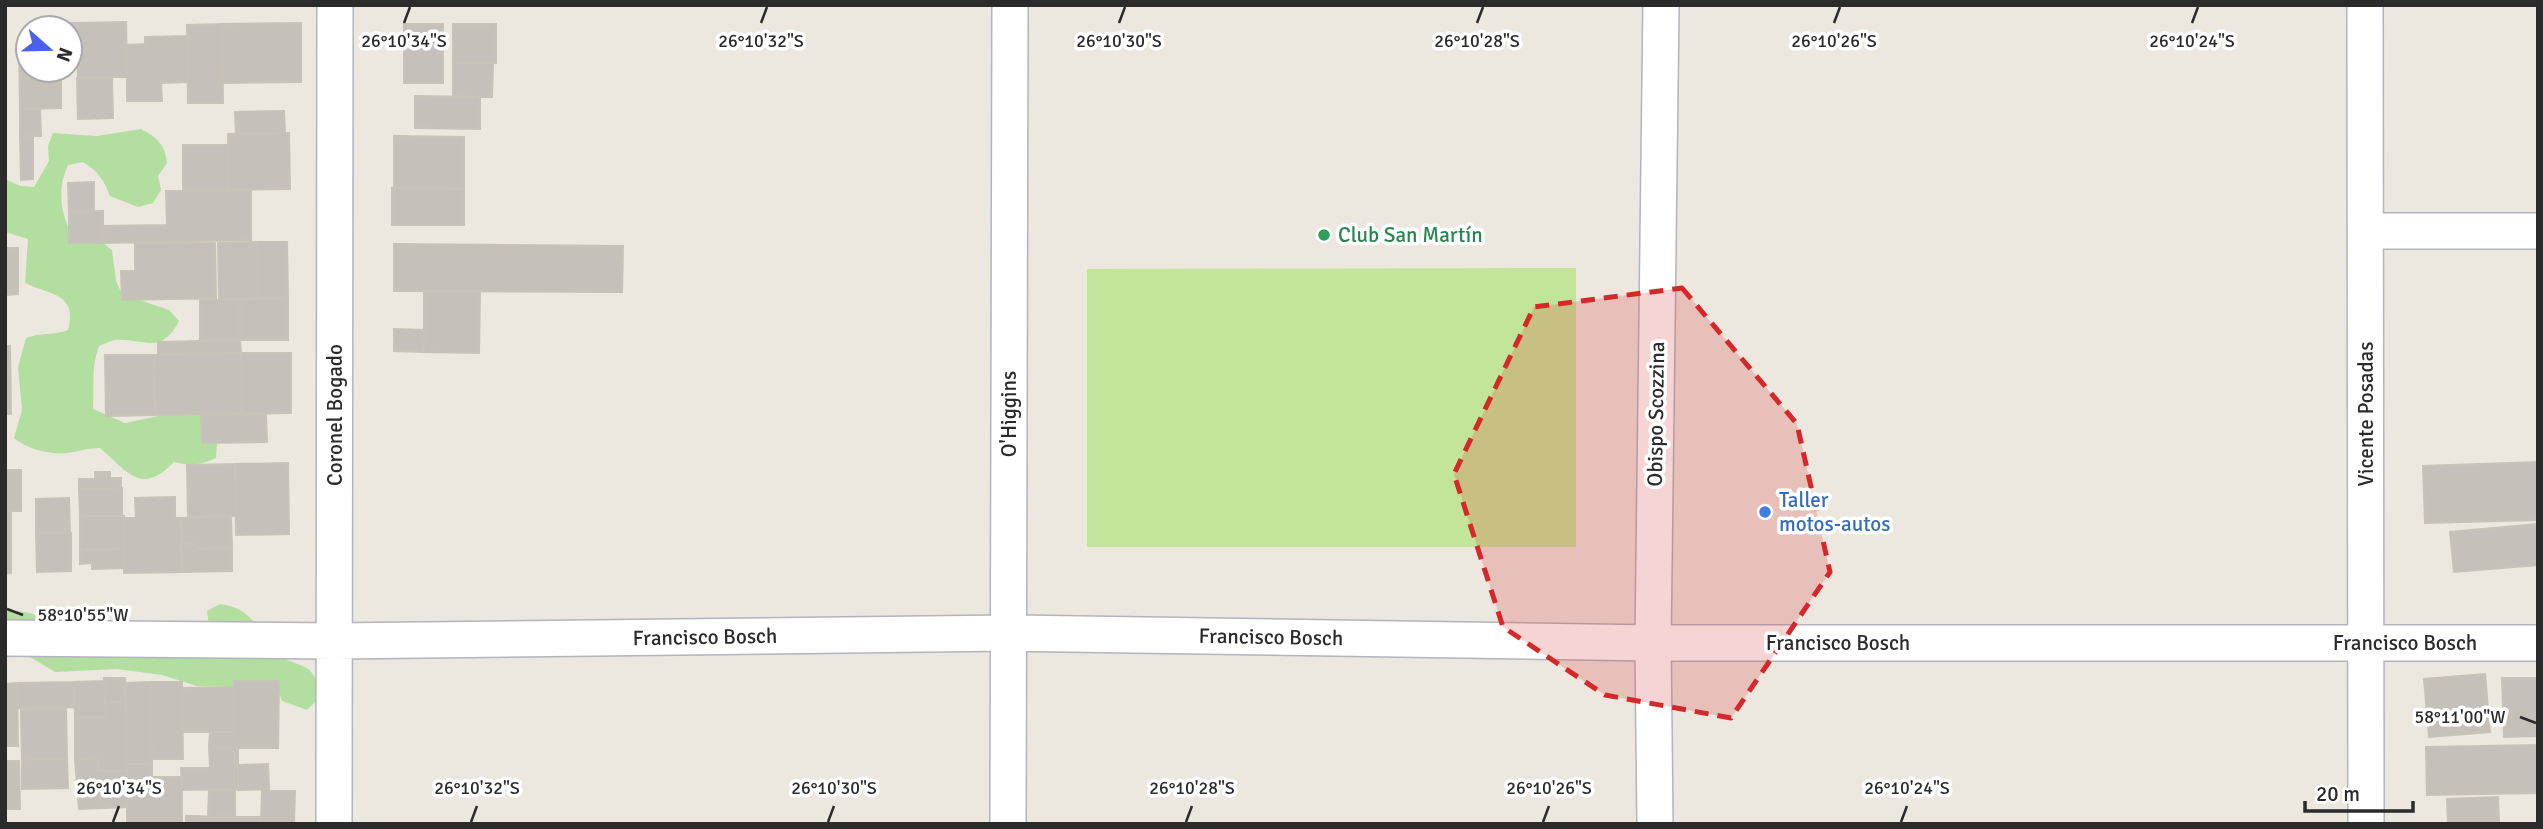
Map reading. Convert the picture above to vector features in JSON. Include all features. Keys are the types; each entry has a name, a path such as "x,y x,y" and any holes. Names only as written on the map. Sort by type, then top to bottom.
{"street":[{"name":"Coronel Bogado","path":"334,824 335,5"},
{"name":"O'Higgins","path":"1008,824 1010,5"},
{"name":"Obispo Scozzina","path":"1656,824 1653,643 1661,5"},
{"name":"Vicente Posadas","path":"2365,5 2366,824"},
{"path":"2365,230 2538,231"},
{"name":"Francisco Bosch","path":"5,638 334,641 1008,633 1653,643 2538,643"}],"highlighted area":[{"path":"1682,288 1797,424 1830,572 1731,718 1605,695 1503,627 1454,474 1534,307"}],"green space":[{"path":"141,129 160,143 167,163 158,176 161,190 153,203 138,207 110,196 100,176 83,162 68,165 61,194 63,212 74,239 103,243 112,250 116,281 122,294 169,310 179,321 172,332 158,342 115,340 99,346 94,370 93,409 125,423 172,413 201,415 217,443 216,458 196,464 174,462 152,478 143,479 127,472 100,448 53,453 32,448 14,438 22,410 18,367 26,338 68,330 70,318 69,309 60,297 25,283 28,239 5,232 5,179 20,186 34,187 49,161 48,146 53,133 97,136"},
{"path":"1576,268 1576,547 1087,547 1087,269"},
{"path":"220,604 233,607 250,618 284,658 312,673 318,699 307,710 282,701 277,687 264,680 233,687 197,686 162,675 117,669 55,672 30,657 16,657 5,651 5,615 8,611 36,615 60,630 209,625 207,611"}],"building":[{"path":"126,22 127,77 84,77 84,23"},
{"path":"301,23 301,82 223,83 222,24"},
{"path":"222,24 223,103 188,103 187,25"},
{"path":"404,24 443,24 443,83 404,83"},
{"path":"453,24 496,24 496,63 453,63"},
{"path":"187,36 188,82 161,83 162,101 127,101 127,45 145,44 145,37"},
{"path":"453,63 493,63 492,97 453,96"},
{"path":"84,78 112,78 113,118 78,119 77,84 84,84"},
{"path":"20,84 61,84 61,108 20,109"},
{"path":"415,96 480,97 480,129 415,128"},
{"path":"40,108 41,136 20,136 20,109"},
{"path":"284,111 285,133 236,134 235,112"},
{"path":"289,133 290,189 229,190 228,134"},
{"path":"20,136 33,136 33,179 21,180"},
{"path":"394,136 464,137 464,189 394,188"},
{"path":"183,145 228,145 229,190 183,191"},
{"path":"94,182 94,212 69,212 68,183"},
{"path":"392,188 464,189 464,225 392,225"},
{"path":"251,190 251,240 103,243 103,226 167,225 166,191"},
{"path":"103,211 103,243 69,243 69,212"},
{"path":"257,242 257,299 219,299 218,243"},
{"path":"257,242 287,242 288,298 257,299"},
{"path":"215,243 216,298 122,300 121,271 135,271 135,244"},
{"path":"394,244 623,246 622,292 394,291"},
{"path":"5,248 18,248 18,294 5,295"},
{"path":"424,291 480,291 479,353 424,352"},
{"path":"288,298 288,340 240,340 240,299"},
{"path":"240,299 240,340 200,341 200,300"},
{"path":"394,329 424,330 423,352 394,351"},
{"path":"240,340 241,353 158,354 158,342"},
{"path":"5,346 10,346 11,414 5,414"},
{"path":"241,353 241,413 155,415 154,355"},
{"path":"241,353 291,353 291,413 242,414"},
{"path":"105,355 154,355 155,415 106,416"},
{"path":"266,414 267,442 202,443 201,415"},
{"path":"2538,462 2538,520 2425,523 2423,466"},
{"path":"288,463 289,534 236,535 235,464"},
{"path":"235,464 236,516 188,517 187,465"},
{"path":"5,470 21,470 21,511 5,511"},
{"path":"95,472 110,472 110,478 121,478 121,488 79,489 79,479 95,479"},
{"path":"122,488 122,516 80,516 79,489"},
{"path":"175,497 175,518 181,518 182,572 124,573 123,518 136,518 135,498"},
{"path":"69,498 70,533 36,533 36,499"},
{"path":"5,511 11,511 11,547 5,547"},
{"path":"80,516 124,516 124,549 80,550"},
{"path":"231,516 232,548 197,549 197,544 182,544 182,518"},
{"path":"2537,524 2538,565 2454,572 2450,532"},
{"path":"36,533 71,533 71,571 37,572"},
{"path":"181,543 197,544 197,549 232,548 232,571 182,572"},
{"path":"5,547 11,547 11,573 5,574"},
{"path":"124,549 124,568 92,569 92,563 80,564 80,550"},
{"path":"2485,674 2490,732 2429,737 2424,679"},
{"path":"104,678 125,678 126,702 105,702"},
{"path":"2502,678 2537,678 2538,736 2504,737"},
{"path":"104,681 105,717 75,718 74,682"},
{"path":"234,681 279,681 278,748 238,748 238,790 235,789 234,748 209,747 210,732 234,732"},
{"path":"74,682 74,707 18,708 17,683"},
{"path":"151,682 152,764 127,764 125,683"},
{"path":"151,682 182,682 183,759 152,759"},
{"path":"17,683 18,746 5,746 5,684"},
{"path":"233,687 234,732 183,732 183,688"},
{"path":"105,702 126,702 127,771 99,771 98,758 75,760 75,717 105,717"},
{"path":"66,709 67,759 22,760 21,710"},
{"path":"2537,745 2537,793 2427,795 2426,747"},
{"path":"209,747 234,748 235,789 182,790 181,768 210,768"},
{"path":"98,758 99,771 127,771 127,807 79,809 75,760"},
{"path":"67,759 68,788 22,789 22,760"},
{"path":"5,761 19,761 20,809 5,809"},
{"path":"127,764 152,764 152,777 182,777 182,824 127,824"},
{"path":"268,764 269,789 238,790 238,765"},
{"path":"235,789 235,816 208,816 209,790"},
{"path":"262,791 295,791 294,824 261,824"},
{"path":"2498,797 2499,824 2448,824 2447,799"},
{"path":"186,816 261,817 261,824 186,824"}],"place":[{"name":"Club San Martín","path":"1324,235"},
{"name":"Taller motos-autos","path":"1765,512"}]}
